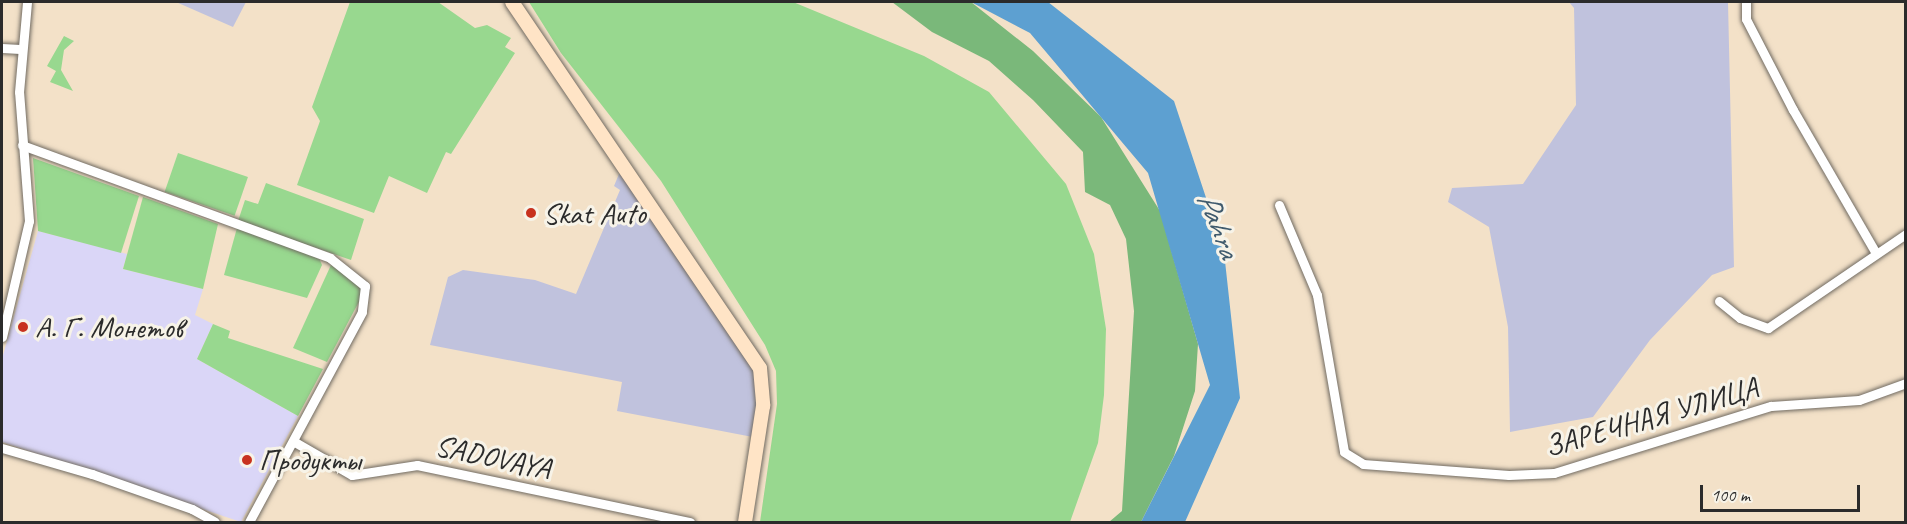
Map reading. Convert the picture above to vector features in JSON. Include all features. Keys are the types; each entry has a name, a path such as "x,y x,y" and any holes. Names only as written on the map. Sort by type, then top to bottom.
{"main road":[{"path":"512,2 760,368 764,406 745,522"}],"street":[{"path":"2,335 29,221 22,145 20,50 27,2"},
{"path":"1746,2 1746,19 1793,110 1876,254"},
{"path":"2,48 20,50"},
{"path":"22,145 330,258 361,279 367,297 362,312 249,522"},
{"name":"ЗАРЕЧНАЯ УЛИЦА","path":"1279,205 1317,295 1344,452 1363,464 1509,475 1554,473 1772,406 1859,400 1905,383"},
{"path":"1719,301 1740,318 1768,328 1905,234"},
{"name":"SADOVAYA","path":"293,441 352,475 417,465 690,522"},
{"path":"2,448 103,477 215,522"}],"shaded area":[{"path":"176,2 246,2 233,27"},
{"path":"1569,2 1728,2 1734,267 1712,275 1650,340 1593,417 1510,432 1508,327 1489,227 1448,202 1452,188 1523,184 1576,105 1574,8"},
{"path":"619,174 629,178 760,368 758,438 617,411 622,382 430,345 448,277 463,270 535,280 576,294 620,190 614,186"},
{"path":"38,231 127,254 123,269 203,289 195,315 213,324 197,359 298,416 241,522 2,442 2,359"}],"green space":[{"path":"350,2 438,2 475,28 487,25 511,38 505,47 515,53 451,154 446,152 427,193 389,176 374,213 297,185 320,121 312,107"},
{"path":"529,2 793,2 924,56 989,92 1066,184 1094,254 1106,329 1104,395 1098,443 1070,522 760,522 777,404 776,371 765,345 661,181 561,53"},
{"path":"892,2 971,2 1033,51 1101,117 1160,211 1198,344 1195,391 1174,456 1141,522 1109,522 1122,511 1134,311 1126,239 1110,205 1085,192 1083,152 1033,100 989,61 932,32"},
{"path":"64,36 74,41 64,50 61,70 73,91 50,82 56,71 47,66"},
{"path":"178,153 248,177 235,216 165,192"},
{"path":"33,158 139,196 121,253 38,231"},
{"path":"266,183 364,219 351,260 238,221 245,200 258,204"},
{"path":"143,197 218,224 203,289 123,269"},
{"path":"237,228 319,258 322,265 307,298 224,275"},
{"path":"331,265 361,287 362,296 327,362 293,348"},
{"path":"213,324 230,331 228,338 323,369 298,416 197,359"}],"water":[{"path":"971,2 1048,2 1174,101 1224,252 1240,398 1185,522 1141,522 1210,385 1148,173 1030,33"}],"place":[{"name":"Skat Auto","path":"531,213"},
{"name":"А. Г. Монетов","path":"23,327"},
{"name":"Продукты","path":"247,460"}],"water label":[{"name":"Pahra","path":"1218,225"}]}
